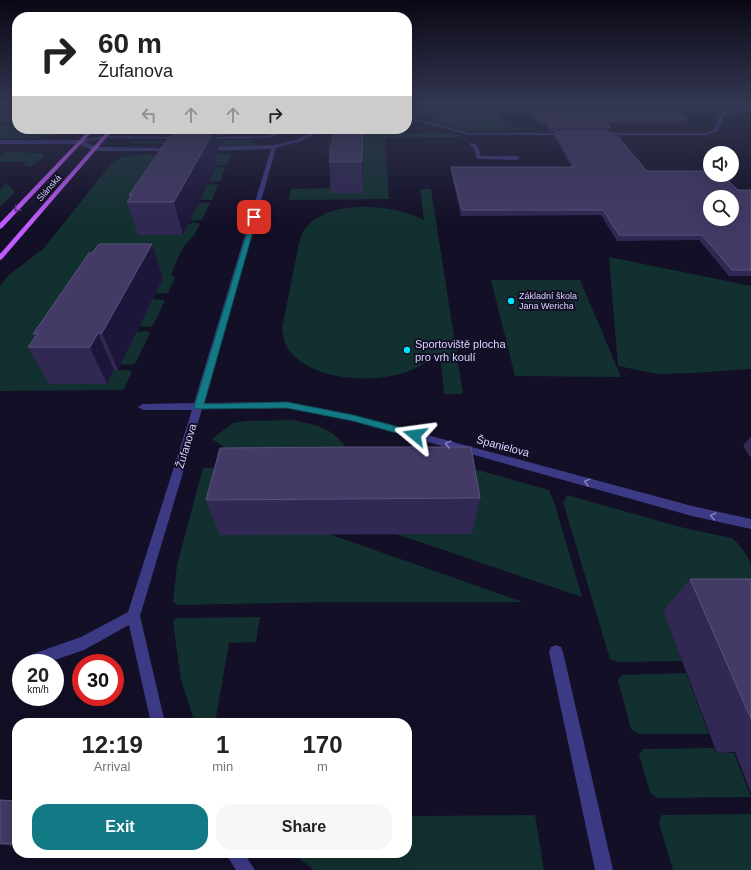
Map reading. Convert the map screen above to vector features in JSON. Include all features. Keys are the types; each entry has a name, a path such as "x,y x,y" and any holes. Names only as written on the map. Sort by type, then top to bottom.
{"main road":[{"name":"Slánská","path":"0,227 79,143"},
{"name":"Slánská","path":"0,258 99,143"}],"street":[{"path":"81,143 95,148 184,149"},
{"path":"272,143 274,147"},
{"path":"199,149 274,147 290,143"},
{"path":"472,144 476,147 479,158 517,158"},
{"name":"Žufanova","path":"133,616 198,407 274,147"},
{"name":"Španielova","path":"143,407 287,405 353,418 692,511 751,524"},
{"path":"52,654 84,643 133,616 157,718"},
{"path":"556,652 604,870"},
{"path":"238,858 246,870"}],"green space":[{"path":"134,143 255,143 255,145 133,144"},
{"path":"329,143 385,143 389,199 289,200 291,189 331,188 331,193 363,193 363,187 360,186 361,182 363,181 364,155 362,150 364,150 364,145 336,153 327,153"},
{"path":"6,152 39,153 43,154 44,157 32,166 23,166 27,162 0,162 0,156"},
{"path":"232,154 227,165 216,165 184,227 193,222 200,224 180,254 171,275 175,278 168,293 155,294 114,370 128,370 132,372 123,390 0,391 0,286 8,276 44,248 111,164 122,157 132,155"},
{"path":"225,167 220,181 209,182 212,171 216,168"},
{"path":"6,183 15,192 0,207 0,189"},
{"path":"208,184 218,185 212,200 200,200 203,188"},
{"path":"420,189 431,189 463,394 444,394 440,352 423,364 408,371 374,378 340,376 324,373 309,367 296,358 287,347 282,329 299,243 306,228 318,217 335,210 353,207 392,209 424,220"},
{"path":"199,203 210,203 202,220 190,221 194,207"},
{"path":"609,257 751,286 751,369 657,374 618,366"},
{"path":"491,280 580,280 621,377 515,376"},
{"path":"149,299 165,300 154,324 150,327 139,326"},
{"path":"148,331 150,333 136,362 131,365 121,364 133,332"},
{"path":"292,420 330,431 347,449 238,457 212,439 233,423 247,421"},
{"path":"273,467 329,534 523,602 336,602 178,605 173,602 177,565 203,468"},
{"path":"474,469 549,490 555,505 582,597 396,534 472,533"},
{"path":"567,495 684,528 731,538 743,550 751,565 751,615 749,611 663,611 682,661 618,662 610,659 563,502"},
{"path":"260,617 256,642 229,643 216,718 193,718 181,680 173,622 175,619"},
{"path":"686,673 709,734 638,734 631,729 618,680 622,675"},
{"path":"714,748 716,753 734,753 751,797 657,798 650,792 639,755 643,749"},
{"path":"751,814 751,870 673,870 659,823 662,815"},
{"path":"535,815 544,870 314,870 298,858 412,858 412,816"}],"building":[{"path":"165,143 207,143 174,202 127,202 132,195 129,195"},
{"path":"332,143 363,143 362,162 329,162"},
{"path":"561,143 623,143 647,171 703,171 703,182 729,182 738,190 703,190 703,226 739,226 739,190 751,190 751,270 732,270 702,235 619,235 603,210 462,210 451,167 575,167"},
{"path":"99,244 152,244 102,333 98,333 90,347 28,347 38,333 33,334 89,253 92,253"},
{"path":"471,447 480,498 206,500 220,448"},
{"path":"690,579 751,579 751,719"},
{"path":"0,800 12,801 12,841 11,844 0,843"}],"place":[{"name":"Základní škola Jana Wericha","path":"511,301"},
{"name":"Sportoviště plocha pro vrh koulí","path":"407,350"}],"route":[{"path":"254,217 198,407 287,405 353,418 415,435"}]}
